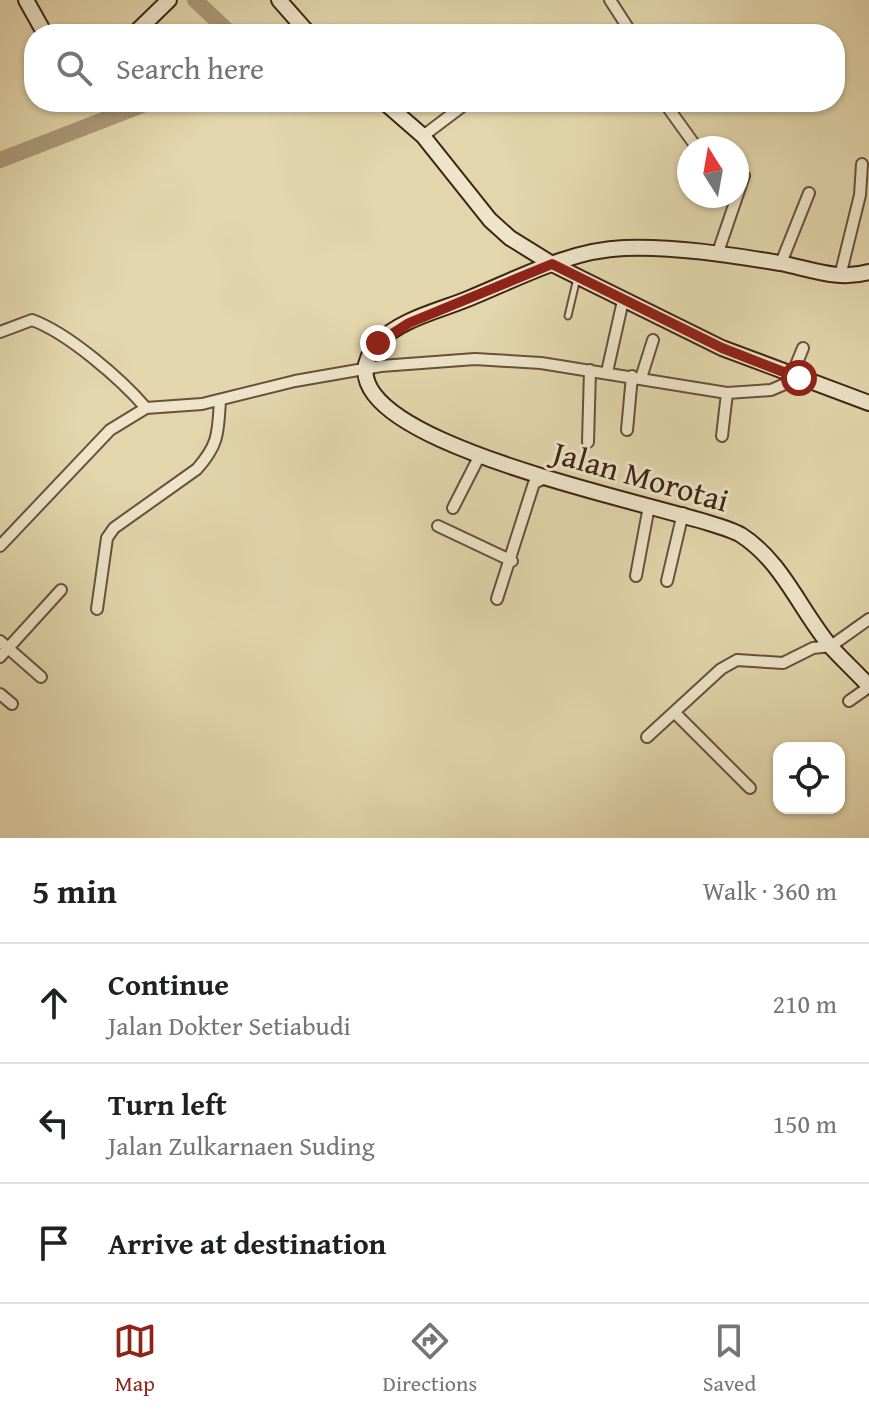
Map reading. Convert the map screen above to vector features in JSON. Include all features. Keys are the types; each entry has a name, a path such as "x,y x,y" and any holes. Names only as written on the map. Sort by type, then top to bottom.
{"street":[{"path":"26,0 39,24"},
{"path":"279,0 300,24"},
{"path":"610,0 626,24"},
{"path":"145,24 168,2"},
{"path":"395,112 423,136 490,220 510,238 552,264 722,348 869,403"},
{"path":"423,136 455,112"},
{"path":"671,112 688,136"},
{"path":"840,276 860,195 862,164"},
{"path":"781,263 809,193"},
{"path":"717,255 733,208"},
{"path":"365,369 378,343 409,323 589,251 625,248 717,255 781,263 840,276 869,272"},
{"path":"607,372 622,305"},
{"path":"0,332 32,320 45,325 106,369 146,408"},
{"path":"627,430 637,377 653,340"},
{"path":"0,546 110,430 146,408 220,400 295,381 365,369 475,359 607,372 727,393 771,390 796,376 803,348"},
{"name":"Jalan Morotai","path":"365,369 367,380 397,416 423,433 543,479 683,513 736,532 766,553 831,646 869,687"},
{"path":"588,442 590,370"},
{"path":"722,436 727,393"},
{"path":"97,609 107,538 114,528 197,469 206,459 218,435 220,400"},
{"path":"453,508 480,455"},
{"path":"497,599 512,561 534,483 543,479"},
{"path":"636,576 649,506"},
{"path":"667,581 683,513"},
{"path":"438,526 512,561"},
{"path":"41,677 3,648 61,590"},
{"path":"647,737 721,669 737,660 783,663 813,648 831,646 869,619"},
{"path":"849,701 869,687"},
{"path":"0,694 12,704"},
{"path":"675,713 750,788"}],"lane":[{"path":"568,316 577,278"}],"waterway":[{"path":"195,0 220,24"},
{"path":"0,160 124,112"}],"route":[{"path":"378,343 409,323 552,264 722,348 799,378"}]}
